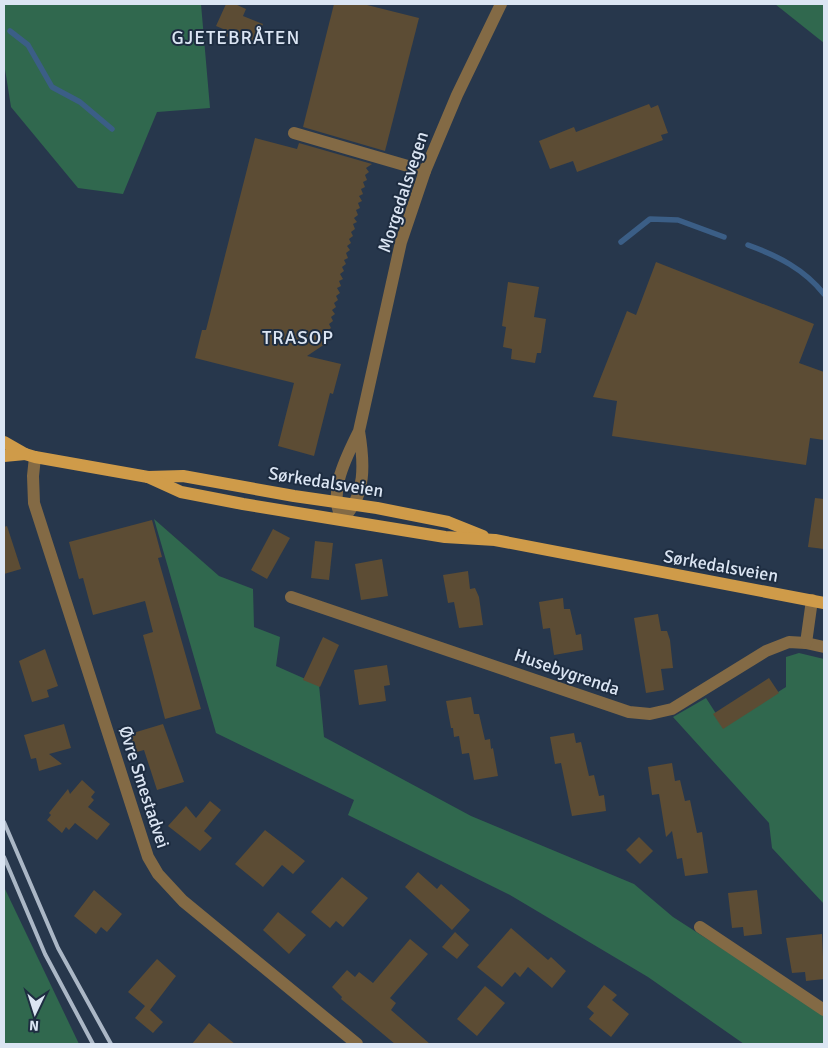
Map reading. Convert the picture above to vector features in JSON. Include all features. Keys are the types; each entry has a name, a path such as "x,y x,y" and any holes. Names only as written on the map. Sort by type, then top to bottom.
{"main road":[{"name":"Sørkedalsveien","path":"4,442 30,456"},
{"name":"Sørkedalsveien","path":"4,456 30,456 148,477 183,476 356,504 448,522 495,540"},
{"name":"Sørkedalsveien","path":"148,477 181,492 445,537 495,540 821,602"}],"street":[{"name":"Morgedalsvegen","path":"336,501 343,469 359,431 401,242 425,171 457,95 501,4"},
{"path":"294,133 425,171"},
{"name":"Morgedalsvegen","path":"356,504 362,472 359,431"},
{"name":"Øvre Smestadvei","path":"30,456 34,503 148,857 158,874 182,901 357,1044"},
{"path":"336,501 342,519 356,504"},
{"name":"Husebygrenda","path":"290,597 629,712 650,714 660,713 677,706 766,651 789,642 824,647"},
{"path":"806,643 821,602"},
{"path":"700,927 824,1010"}],"green space":[{"path":"4,4 201,4 210,108 157,112 123,194 78,188 11,107 4,63"},
{"path":"775,4 824,4 824,43"},
{"path":"154,519 219,576 253,589 254,627 280,637 276,666 319,685 324,737 471,816 634,884 673,917 824,1014 824,1044 744,1044 648,977 510,895 348,815 354,800 216,733"},
{"path":"799,653 824,659 824,904 772,848 769,823 673,717 706,698 724,726 786,687 786,657"},
{"path":"4,887 79,1044 4,1044"}],"building":[{"path":"226,4 235,4 246,9 243,16 263,24 255,42 242,37 240,41 226,36 228,31 216,26"},
{"path":"334,4 363,4 419,18 385,151 303,127"},
{"path":"649,104 651,108 658,105 668,133 661,135 663,140 577,172 573,161 550,169 539,141 574,127 576,132"},
{"path":"255,138 297,149 299,143 372,164 366,168 369,172 365,175 367,180 363,182 365,187 361,189 363,194 359,196 362,201 358,203 360,208 356,210 358,215 354,218 357,222 353,224 355,229 351,232 353,236 349,239 351,243 347,246 350,250 346,253 348,258 344,260 346,264 342,267 344,271 340,274 343,279 339,281 341,286 337,288 340,293 336,296 338,300 334,303 336,307 332,310 335,314 331,317 333,321 329,324 331,328 327,331 330,335 325,338 328,342 307,356 341,364 333,394 330,393 314,456 278,446 294,383 195,358 202,330 206,330"},
{"path":"656,262 814,324 799,363 824,372 824,440 810,438 806,465 612,436 617,401 593,397 627,311 636,315"},
{"path":"508,282 539,287 534,317 546,319 541,353 537,353 535,363 511,359 512,349 503,347 506,327 502,326"},
{"path":"815,498 824,499 824,549 808,547"},
{"path":"152,520 162,557 158,558 201,709 165,719 143,635 153,632 145,601 93,615 83,578 79,579 69,542"},
{"path":"7,526 21,569 4,574 4,527"},
{"path":"273,529 290,538 267,579 251,570"},
{"path":"315,541 333,543 329,580 311,578"},
{"path":"382,559 388,596 361,600 355,564"},
{"path":"468,571 470,589 475,588 479,597 483,625 459,628 454,602 448,603 443,575"},
{"path":"563,598 564,609 570,609 576,635 581,634 583,650 554,655 550,628 543,629 539,602"},
{"path":"658,614 661,631 667,631 670,640 673,668 661,669 664,690 646,693 634,618"},
{"path":"323,637 339,645 320,687 303,680"},
{"path":"45,649 58,686 47,690 49,697 32,702 19,661"},
{"path":"387,665 390,685 384,686 386,701 359,705 354,670"},
{"path":"769,678 779,693 723,729 713,714"},
{"path":"471,697 474,714 479,714 485,740 490,739 498,776 474,780 469,753 462,754 459,736 454,737 446,701"},
{"path":"64,724 71,748 49,754 62,764 39,771 36,758 31,759 24,735"},
{"path":"163,724 184,782 157,790 144,750 129,754 123,736"},
{"path":"574,733 576,743 581,742 589,776 594,775 599,796 604,795 606,811 572,816 561,763 555,764 550,737"},
{"path":"672,763 675,781 680,780 685,801 690,800 697,833 702,832 708,873 685,876 682,858 677,859 672,831 666,837 659,794 652,795 648,767"},
{"path":"82,780 95,792 91,797 94,800 88,807 110,824 97,840 75,823 69,830 66,827 62,833 47,820 51,815 49,813 68,789 70,794"},
{"path":"210,801 221,810 204,831 212,838 200,851 168,826 186,806 196,818"},
{"path":"265,830 305,861 293,874 282,865 263,887 235,864"},
{"path":"639,837 653,851 640,864 626,850"},
{"path":"418,872 437,889 441,884 470,910 452,930 405,887"},
{"path":"342,877 368,898 343,927 336,921 330,928 311,912"},
{"path":"94,890 122,914 107,932 101,927 96,934 74,916"},
{"path":"757,890 762,934 744,936 743,927 732,928 728,893"},
{"path":"278,912 306,935 289,954 263,930"},
{"path":"511,928 548,960 551,957 566,971 552,988 528,967 520,977 515,972 502,987 477,967"},
{"path":"455,932 469,945 457,959 442,947"},
{"path":"822,934 824,979 806,981 805,972 792,973 786,938"},
{"path":"410,939 428,954 390,998 396,1003 391,1010 430,1044 395,1044 341,999 342,997 332,987 347,970 355,977 359,972 373,983"},
{"path":"157,959 176,976 150,1010 163,1022 153,1033 135,1018 145,1006 128,992"},
{"path":"604,985 617,995 612,1000 629,1014 611,1037 589,1019 594,1013 587,1007"},
{"path":"485,986 505,1003 477,1036 457,1019"},
{"path":"209,1023 235,1044 192,1044"}],"waterway":[{"path":"10,31 28,45 52,87 80,102 112,129"},
{"path":"621,242 650,219 678,220 724,237"},
{"path":"748,245 790,264 808,277 824,294"}],"railway":[{"path":"4,822 58,948 111,1044"},
{"path":"4,857 45,954 93,1044"}],"district":[{"name":"GJETEBRÅTEN","path":"236,38"},
{"name":"TRASOP","path":"298,338"}]}
